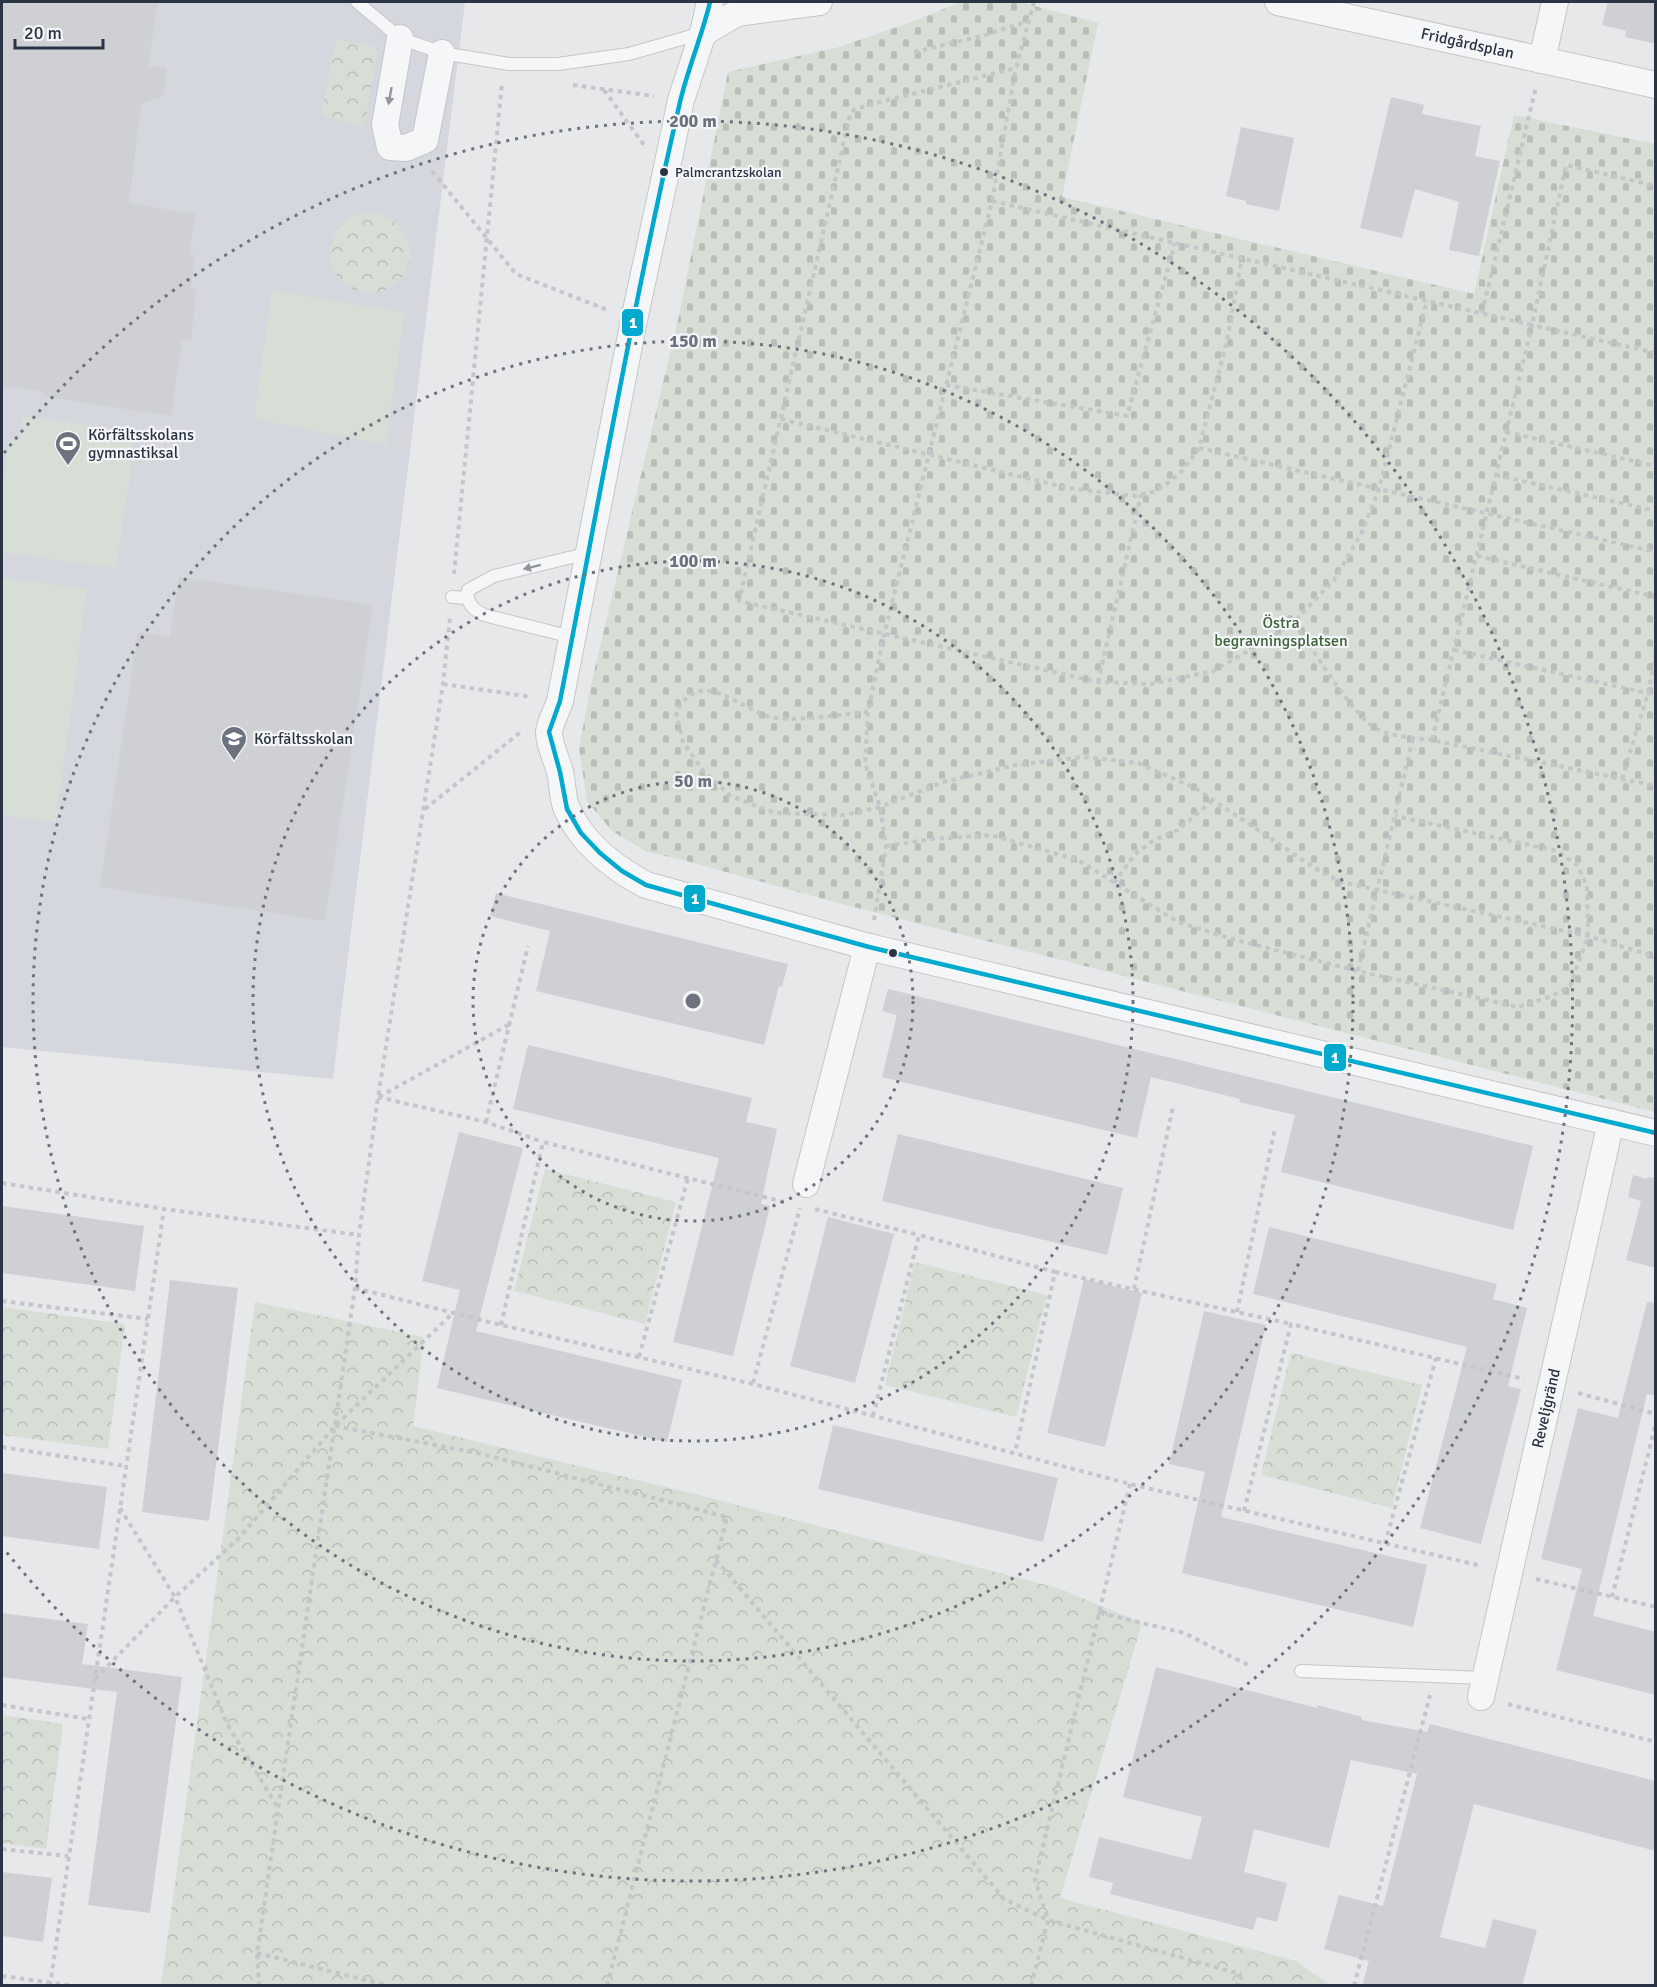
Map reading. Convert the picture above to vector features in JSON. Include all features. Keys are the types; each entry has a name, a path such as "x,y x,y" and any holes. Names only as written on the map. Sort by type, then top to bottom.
{"street":[{"path":"710,2 703,33 681,100 634,320 560,701 549,732 561,775 566,807 587,839 603,857 646,885 869,947 1656,1133"},
{"path":"703,33 737,13 819,2"},
{"name":"Fridgårdsplan","path":"1278,2 1656,85"},
{"path":"1542,60 1555,2"},
{"path":"400,38 385,124 390,147 406,148 425,140 442,53"},
{"path":"803,1195 866,951 869,947"},
{"name":"Reveljgränd","path":"1483,1687 1611,1122"}],"lane":[{"path":"357,2 400,38 442,53 509,64 558,64 629,54 703,33"},
{"path":"572,637 484,615 472,608 467,598 468,590 494,576 589,552"},
{"path":"452,597 467,598"},
{"path":"1301,1671 1483,1687"}],"path":[{"path":"869,947 886,846 880,807 865,763 868,712 884,635 992,201 1016,68 1034,2"},
{"path":"914,52 982,36 1029,20"},
{"path":"1482,313 1542,60"},
{"path":"1016,68 868,105 855,110 850,115 739,601 1098,682 1151,684 1213,671 1264,642 1293,622 1334,580 1362,531 1379,489 1427,300"},
{"path":"259,1986 257,1953 356,1288 359,1235 378,1097 443,684 502,74"},
{"path":"570,84 681,100"},
{"path":"604,89 647,149"},
{"path":"1432,740 1532,325 1566,165 1656,186"},
{"path":"432,171 516,274 616,313"},
{"path":"992,201 1656,353"},
{"path":"946,385 1127,416 1175,243"},
{"path":"781,419 1068,488 1134,496 1153,492 1182,471 1199,448 1227,341 1242,258"},
{"path":"1506,432 1656,466"},
{"path":"1199,448 1656,552"},
{"path":"1496,475 1656,511"},
{"path":"1098,682 1141,495"},
{"path":"1477,556 1656,597"},
{"path":"1293,622 1352,705 1374,728 1396,736 1432,740 1656,786"},
{"path":"1454,650 1656,695"},
{"path":"1622,779 1648,693 1656,653"},
{"path":"443,684 560,701"},
{"path":"868,712 774,718 741,705 718,691 694,692 684,698 676,712 683,742 704,772 731,796 775,813 844,816 880,807 943,783 1016,765 1083,757 1138,762 1195,788 1318,870 1341,882 1378,892 1588,936 1656,957"},
{"path":"424,810 524,730"},
{"path":"1358,971 1413,738"},
{"path":"1114,883 1136,854 1154,840 1178,830 1213,800"},
{"path":"886,846 932,839 991,835 1078,860 1178,922 1232,939 1358,971 1518,1006 1552,996 1570,986 1588,936 1587,886 1576,865 1557,851 1395,816"},
{"path":"486,1122 528,946"},
{"path":"378,1097 510,1024"},
{"path":"378,1097 486,1122 543,1142 688,1178 803,1195 919,1235 1055,1272 1436,1358 1656,1414"},
{"path":"1134,1289 1173,1107"},
{"path":"1237,1312 1275,1128"},
{"path":"501,1325 543,1142"},
{"path":"639,1357 688,1178"},
{"path":"2,1183 164,1209 359,1235"},
{"path":"753,1384 803,1195"},
{"path":"50,1984 164,1209"},
{"path":"873,1416 919,1235"},
{"path":"1015,1453 1055,1272"},
{"path":"356,1288 501,1325 753,1384 1130,1484 1656,1607"},
{"path":"2,1301 148,1319"},
{"path":"94,1680 175,1597 238,1539 335,1426 453,1313"},
{"path":"1244,1511 1291,1324"},
{"path":"1385,1544 1436,1358"},
{"path":"1612,1597 1656,1423"},
{"path":"335,1426 478,1453 728,1516 607,1986"},
{"path":"2,1447 126,1466"},
{"path":"1031,1986 1048,1920 1035,1880 1101,1613 1130,1484"},
{"path":"120,1507 175,1597 227,1724 278,1809"},
{"path":"716,1560 1004,1899 1048,1920 1240,1974 1237,1986"},
{"path":"1101,1613 1184,1634 1248,1665"},
{"path":"1483,1687 1656,1742"},
{"path":"1354,1986 1431,1692"},
{"path":"2,1705 88,1719"},
{"path":"2,1849 68,1856"},
{"path":"257,1953 390,1986"},
{"path":"2,1976 75,1986"}],"shaded area":[{"path":"2,2 465,2 333,1079 2,1047"}],"green space":[{"name":"Östra begravningsplatsen","path":"961,2 1020,2 1098,23 1062,197 1474,294 1514,115 1655,144 1655,1112 647,852 612,831 587,801 579,748 591,685 680,311 728,72 839,47"},
{"path":"336,39 378,48 364,127 321,116"},
{"path":"370,213 385,216 398,225 407,238 410,253 407,268 398,281 385,290 370,293 355,290 342,281 333,268 330,253 333,238 342,225 355,216"},
{"path":"272,290 404,313 386,445 254,419"},
{"name":"Körfältsskolans gymnastiksal","path":"23,416 136,433 116,568 2,552 2,494 9,439 20,440"},
{"path":"2,578 87,589 56,822 2,815"},
{"path":"545,1169 676,1202 645,1324 514,1291"},
{"path":"915,1262 1047,1295 1016,1417 885,1385"},
{"path":"255,1302 424,1337 413,1426 691,1493 1058,1588 1142,1623 1060,1898 1296,1961 1330,1985 161,1985"},
{"path":"2,1307 125,1324 108,1449 2,1435"},
{"path":"1291,1353 1422,1385 1392,1508 1261,1475"},
{"path":"2,1715 63,1724 46,1849 2,1843"}],"building":[{"path":"2,2 158,2 148,66 167,68 163,96 141,104 129,203 195,214 189,254 195,255 191,288 196,289 191,341 182,340 171,416 42,396 43,391 2,386"},
{"path":"1608,2 1656,2 1656,44 1625,37 1626,31 1602,25"},
{"path":"1391,97 1424,105 1422,114 1481,126 1475,156 1500,161 1479,256 1449,250 1459,202 1415,189 1402,238 1360,228"},
{"path":"1241,127 1294,138 1279,211 1246,204 1246,201 1226,196"},
{"name":"Körfältsskolan","path":"179,577 373,605 325,921 100,887 138,632 170,637"},
{"path":"496,893 788,964 782,987 779,986 764,1045 536,991 550,931 490,916"},
{"path":"888,989 1533,1146 1513,1230 1281,1172 1295,1115 1151,1077 1137,1138 882,1077 897,1015 882,1011"},
{"path":"528,1045 752,1098 746,1122 777,1129 761,1204 770,1206 733,1356 673,1342 719,1158 513,1109"},
{"path":"459,1132 523,1148 476,1331 682,1380 667,1442 437,1388 460,1290 422,1281"},
{"path":"898,1134 1123,1188 1107,1255 882,1201"},
{"path":"1633,1175 1647,1179 1647,1177 1656,1178 1656,1268 1626,1260 1641,1201 1628,1197"},
{"path":"2,1206 144,1226 135,1291 2,1273"},
{"path":"828,1217 894,1234 855,1383 790,1366"},
{"path":"1269,1227 1497,1284 1493,1299 1527,1308 1508,1386 1521,1389 1481,1544 1420,1528 1467,1347 1253,1294"},
{"path":"1084,1279 1142,1293 1105,1447 1047,1433"},
{"path":"170,1280 238,1288 209,1521 142,1512"},
{"path":"1647,1302 1656,1303 1656,1396 1647,1394 1593,1616 1656,1632 1656,1695 1556,1670 1582,1569 1541,1559 1578,1408 1618,1418"},
{"path":"1204,1311 1266,1325 1221,1517 1427,1565 1413,1627 1182,1573 1205,1472 1169,1464"},
{"path":"833,1425 1058,1478 1043,1542 818,1489"},
{"path":"2,1473 107,1487 99,1549 2,1536"},
{"path":"2,1613 88,1624 82,1664 182,1677 150,1913 88,1905 117,1692 2,1677"},
{"path":"1156,1667 1317,1708 1317,1705 1362,1717 1362,1720 1427,1732 1430,1724 1656,1781 1656,1851 1474,1804 1440,1937 1485,1948 1493,1919 1537,1930 1522,1986 1362,1986 1369,1961 1324,1949 1339,1895 1383,1906 1417,1774 1351,1760 1329,1848 1254,1829 1244,1872 1287,1883 1277,1922 1257,1917 1253,1930 1110,1894 1113,1883 1089,1877 1099,1837 1191,1860 1202,1817 1123,1797"},
{"path":"2,1872 52,1878 43,1942 2,1936"}],"transit line":[{"name":"1","path":"710,2 683,89 663,176 560,701 549,732 567,809 581,833 622,871 646,885 869,947 1656,1133"}],"place":[{"name":"Palmcrantzskolan","path":"664,172"},
{"name":"Körfältsskolans gymnastiksal","path":"68,467"},
{"name":"Körfältsskolan","path":"234,762"}]}
